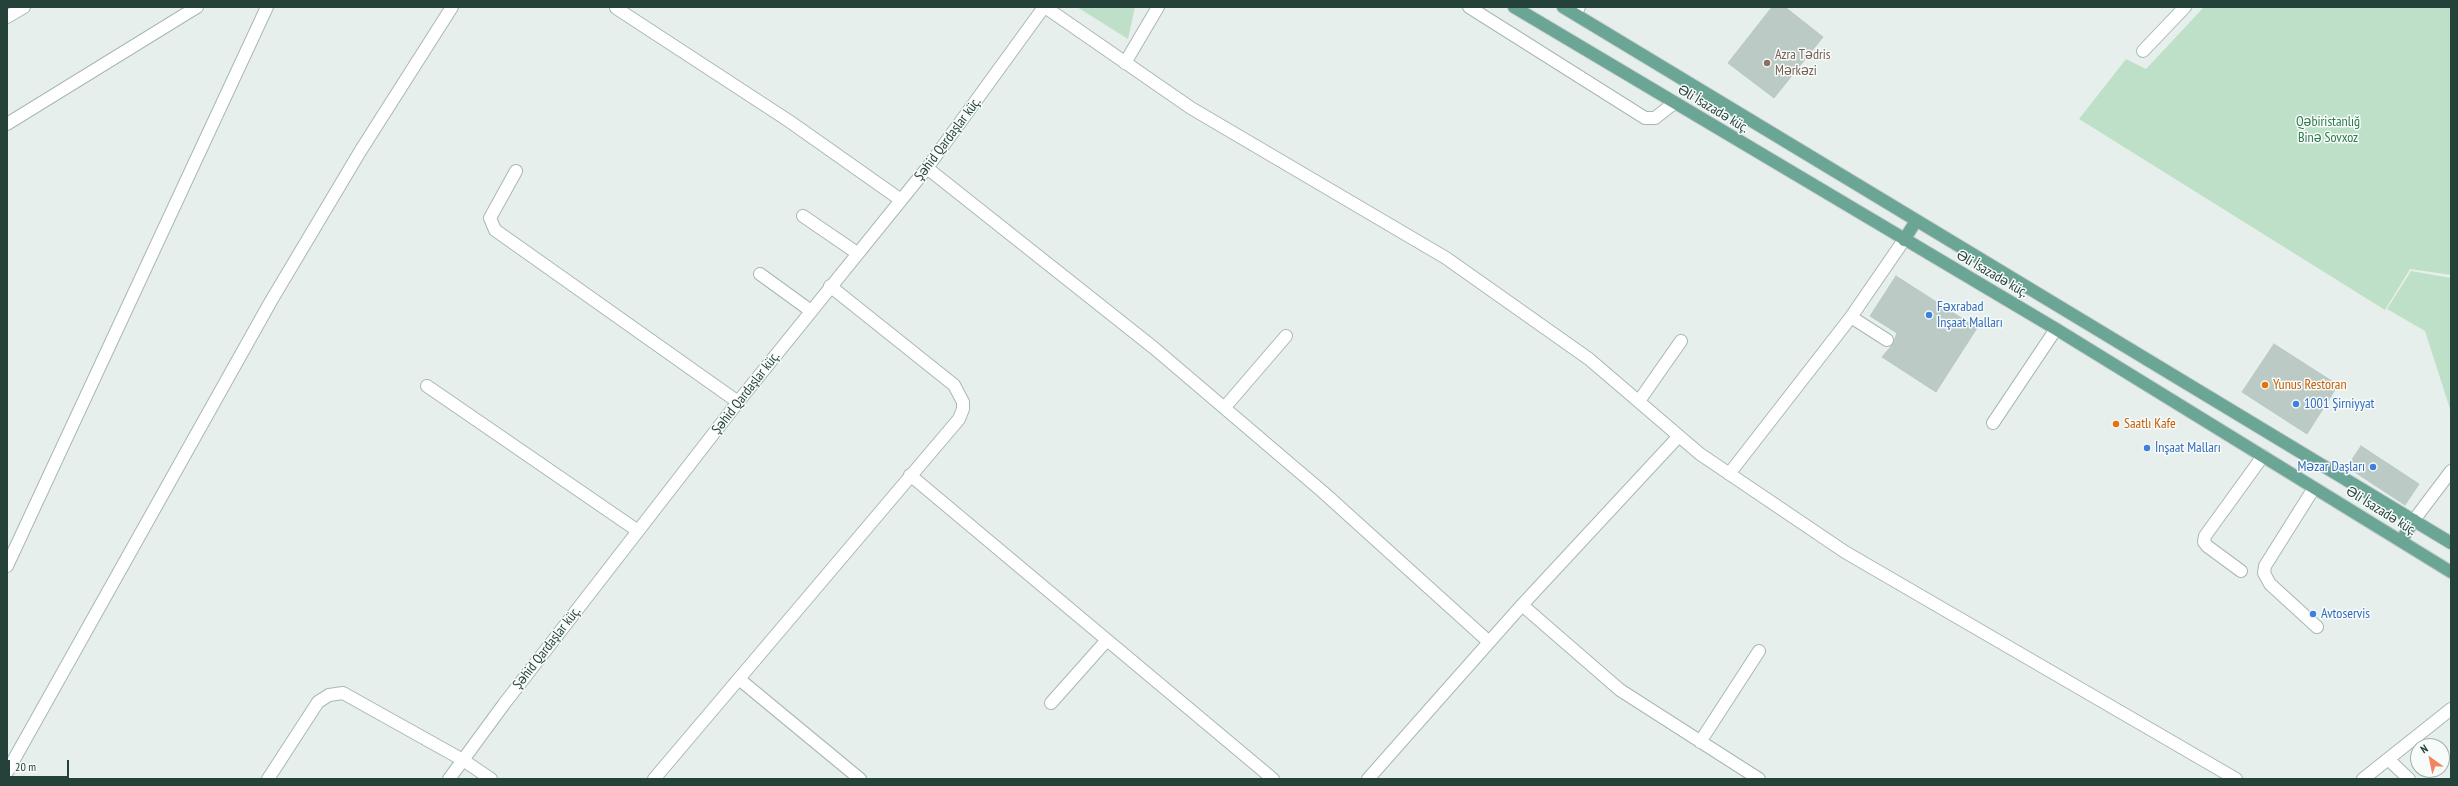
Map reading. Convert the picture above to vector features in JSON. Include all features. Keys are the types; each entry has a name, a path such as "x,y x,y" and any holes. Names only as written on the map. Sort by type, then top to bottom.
{"main road":[{"name":"Əli İsazadə küç.","path":"1514,7 2056,329 2451,572"},
{"name":"Əli İsazadə küç.","path":"1563,7 1577,10 1916,221 2451,543"},
{"path":"1904,240 1916,221"},
{"path":"2401,541 2414,520"}],"street":[{"path":"7,17 24,7"},
{"path":"7,124 197,7"},
{"path":"7,566 267,7"},
{"path":"7,772 271,301 361,150 452,7"},
{"path":"1044,7 1191,108 1446,258 1589,359 1678,437 1729,474 1844,552 2236,779"},
{"name":"Şəhid Qardaşlar küç.","path":"449,779 738,402 830,286 927,168 1044,7"},
{"path":"1125,63 1158,7"},
{"path":"1469,7 1646,118 1654,118 1674,103"},
{"path":"2142,51 2185,7"},
{"path":"616,8 789,120 902,200"},
{"path":"927,168 1154,348 1225,407 1489,642"},
{"path":"516,171 490,218 495,230 738,402"},
{"path":"803,216 857,253"},
{"path":"1729,474 1851,317 1904,240"},
{"path":"760,274 811,311"},
{"path":"654,779 959,419 963,409 960,393 954,386 830,286"},
{"path":"1851,317 1887,340"},
{"path":"1993,423 2056,329"},
{"path":"1225,407 1286,336"},
{"path":"1639,402 1681,341"},
{"path":"427,386 638,531"},
{"path":"1368,779 1522,605 1678,437"},
{"path":"2241,571 2206,546 2204,542 2205,536 2263,456"},
{"path":"2414,520 2451,471"},
{"path":"910,475 1274,779"},
{"path":"2314,488 2265,566 2264,573 2270,584 2317,627"},
{"path":"1522,605 1620,690 1759,779"},
{"path":"1051,703 1107,640"},
{"path":"1700,742 1759,651"},
{"path":"738,679 860,779"},
{"path":"268,779 318,702 329,695 343,692 463,760 491,779"},
{"path":"2363,779 2451,709"},
{"path":"2388,759 2409,779"}],"green space":[{"path":"1077,7 1135,7 1128,39"},
{"name":"Qəbiristanlığ Binə Sovxoz","path":"2204,7 2451,7 2451,275 2410,269 2385,310 2079,119 2126,59 2146,69"},
{"path":"2411,271 2451,278 2451,412 2425,331 2387,309"}],"building":[{"path":"1772,7 1785,7 1823,37 1774,98 1728,63"},
{"path":"1896,276 1977,328 1936,392 1882,357 1893,344 1897,333 1870,316"},
{"path":"2274,344 2338,385 2307,434 2242,392"},
{"path":"2361,446 2419,484 2405,505 2347,467"}],"place":[{"name":"Azra Tədris Mərkəzi","path":"1767,63"},
{"name":"Fəxrabad İnşaat Malları","path":"1929,315"},
{"name":"Yunus Restoran","path":"2265,385"},
{"name":"1001 Şirniyyat","path":"2296,404"},
{"name":"Saatlı Kafe","path":"2116,424"},
{"name":"İnşaat Malları","path":"2147,448"},
{"name":"Məzar Daşları","path":"2373,467"},
{"name":"Avtoservis","path":"2313,614"}]}
